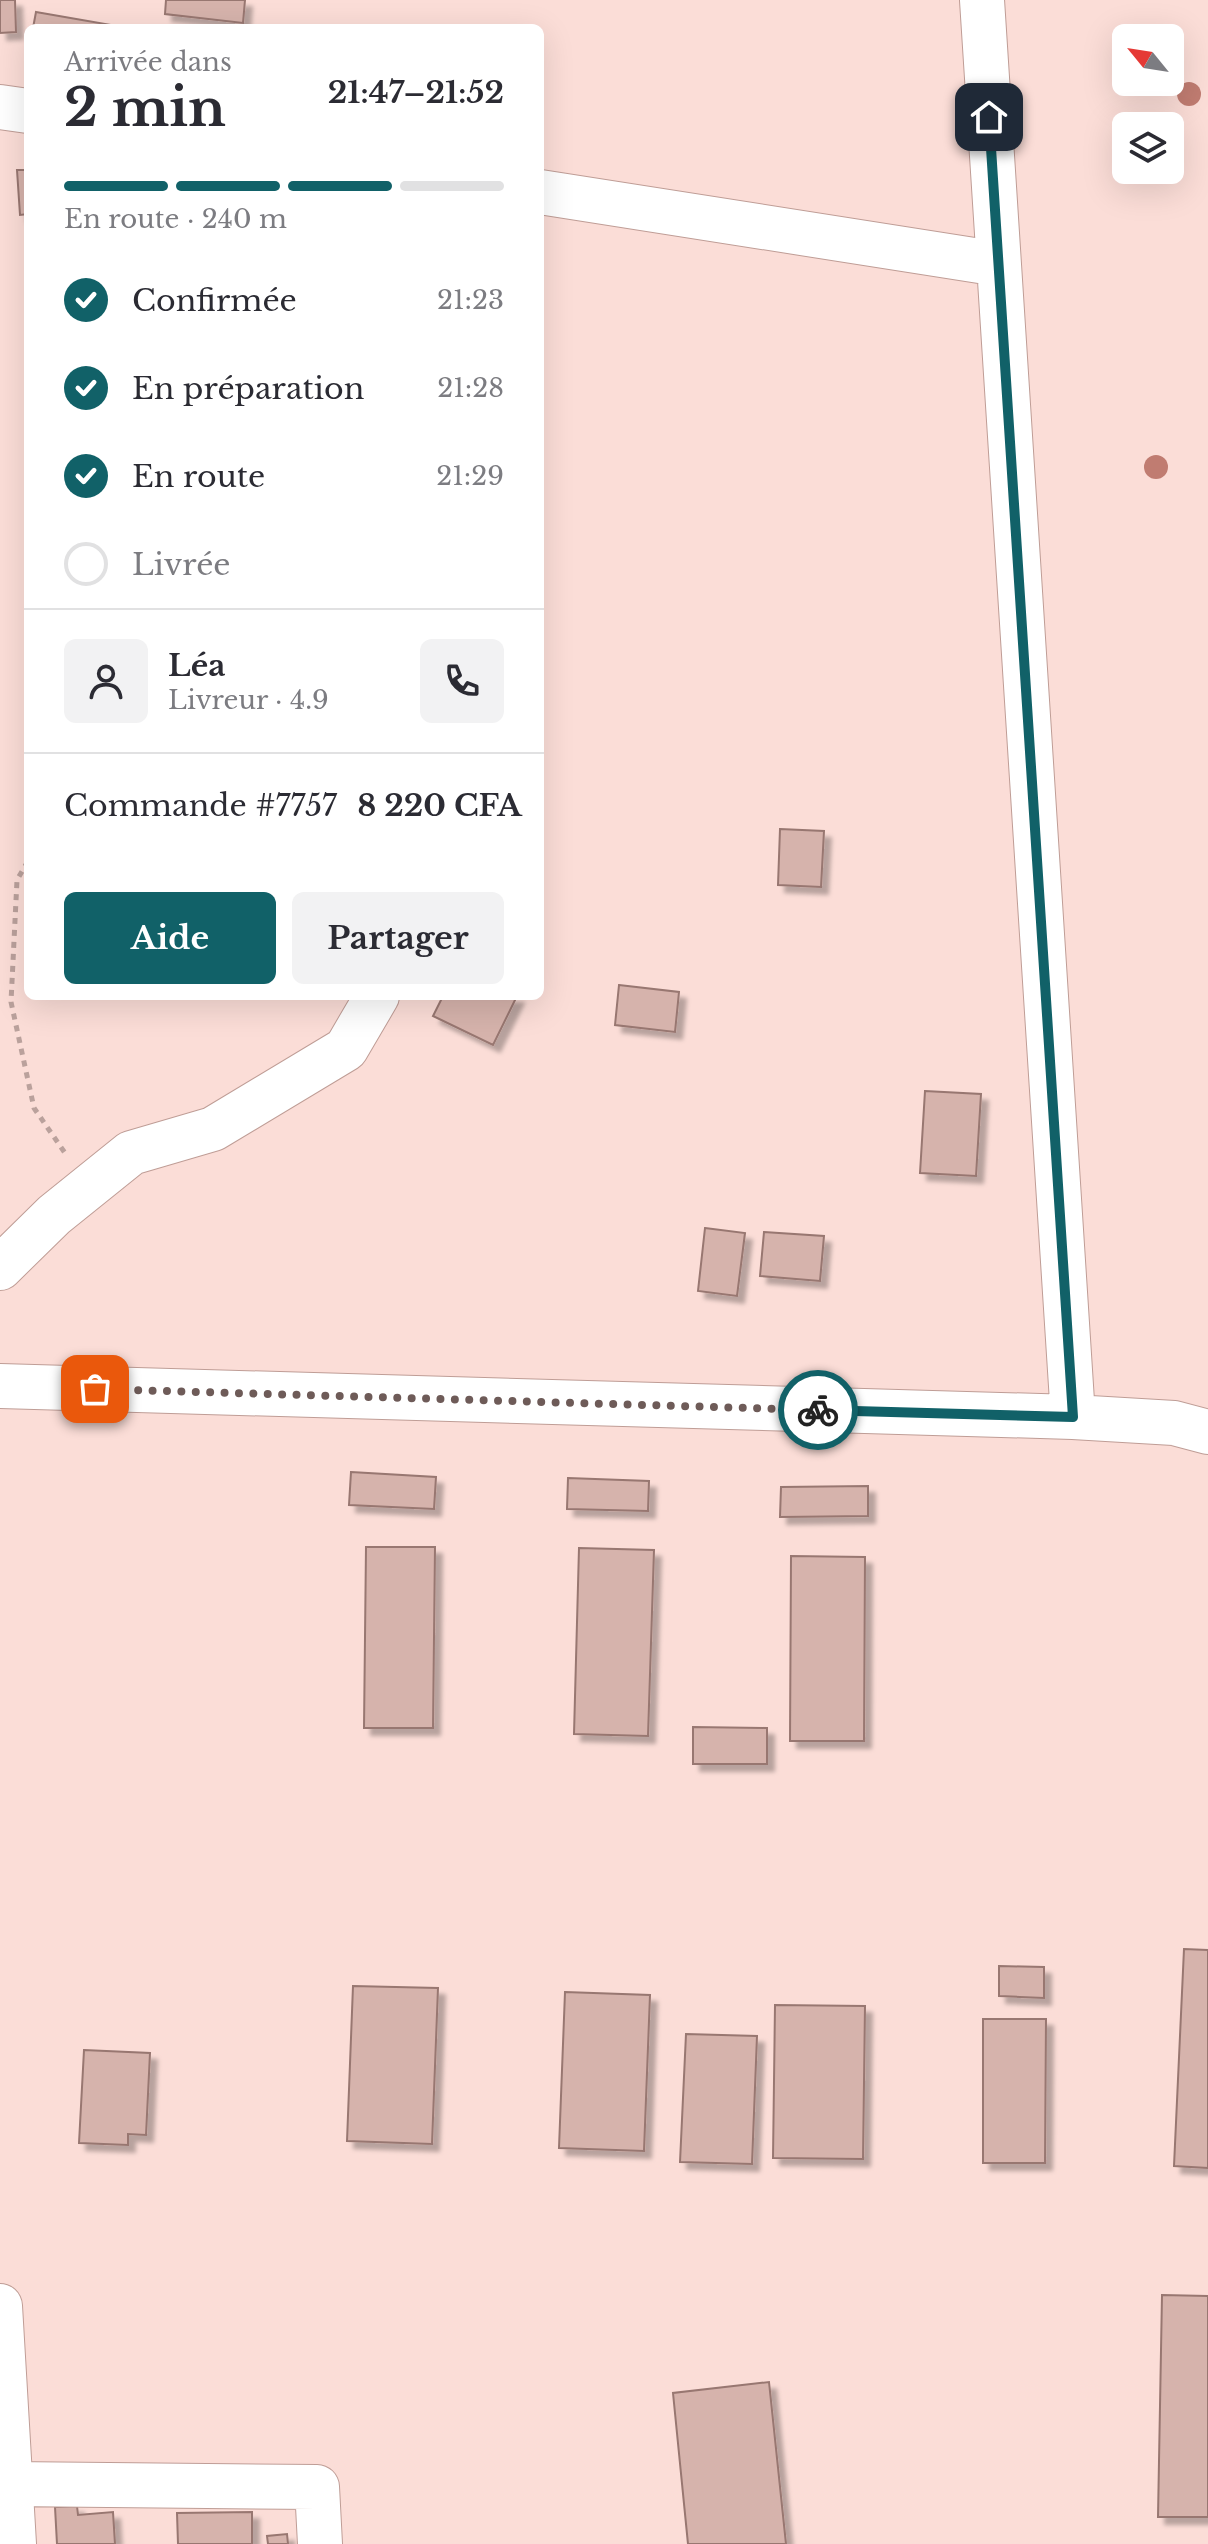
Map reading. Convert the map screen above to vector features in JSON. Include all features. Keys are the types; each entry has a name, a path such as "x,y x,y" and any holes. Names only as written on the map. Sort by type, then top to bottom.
{"lane":[{"path":"982,0 1073,1417"},
{"path":"0,107 24,110"},
{"path":"544,193 999,264"},
{"path":"0,1268 54,1215 131,1153 213,1129 346,1049 375,1000"},
{"path":"0,1386 1073,1417 1174,1423 1208,1432"},
{"path":"0,2306 14,2544"},
{"path":"10,2484 317,2487 320,2544"}],"path":[{"path":"24,868 17,880 11,1002 34,1108 89,1186"}],"building":[{"path":"0,0 15,0 16,32 0,33"},
{"path":"166,0 245,0 243,23 165,14"},
{"path":"36,12 105,24 34,24"},
{"path":"17,170 24,170 24,214 20,215"},
{"path":"780,829 824,831 821,887 778,885"},
{"path":"619,985 679,992 675,1032 615,1025"},
{"path":"441,1000 515,1000 493,1045 433,1016"},
{"path":"925,1091 981,1094 976,1176 920,1173"},
{"path":"705,1228 745,1233 737,1296 698,1291"},
{"path":"764,1232 824,1236 820,1281 760,1276"},
{"path":"351,1472 436,1477 434,1509 349,1505"},
{"path":"568,1478 649,1481 648,1511 567,1509"},
{"path":"868,1486 868,1516 780,1517 781,1487"},
{"path":"366,1547 435,1547 433,1728 364,1728"},
{"path":"579,1548 654,1550 648,1736 574,1734"},
{"path":"791,1556 865,1557 864,1741 790,1741"},
{"path":"693,1727 767,1728 767,1764 693,1764"},
{"path":"1184,1949 1208,1950 1208,2168 1174,2166"},
{"path":"999,1966 1044,1967 1044,1998 999,1996"},
{"path":"353,1986 438,1988 432,2144 347,2141"},
{"path":"565,1992 650,1995 644,2151 559,2148"},
{"path":"775,2005 865,2006 863,2159 773,2158"},
{"path":"983,2019 1046,2019 1045,2163 983,2163"},
{"path":"686,2034 757,2036 752,2164 680,2162"},
{"path":"84,2050 150,2053 146,2135 128,2134 128,2145 79,2143"},
{"path":"1162,2295 1208,2296 1208,2517 1158,2517"},
{"path":"769,2382 786,2544 688,2544 673,2393"},
{"path":"77,2506 78,2515 113,2512 115,2544 57,2544 55,2507"},
{"path":"252,2512 252,2544 178,2544 177,2513"},
{"path":"287,2534 288,2544 268,2544 267,2536"}],"way so far":[{"path":"95,1389 818,1410"}],"route":[{"path":"818,1410 1073,1417 989,117"}]}
